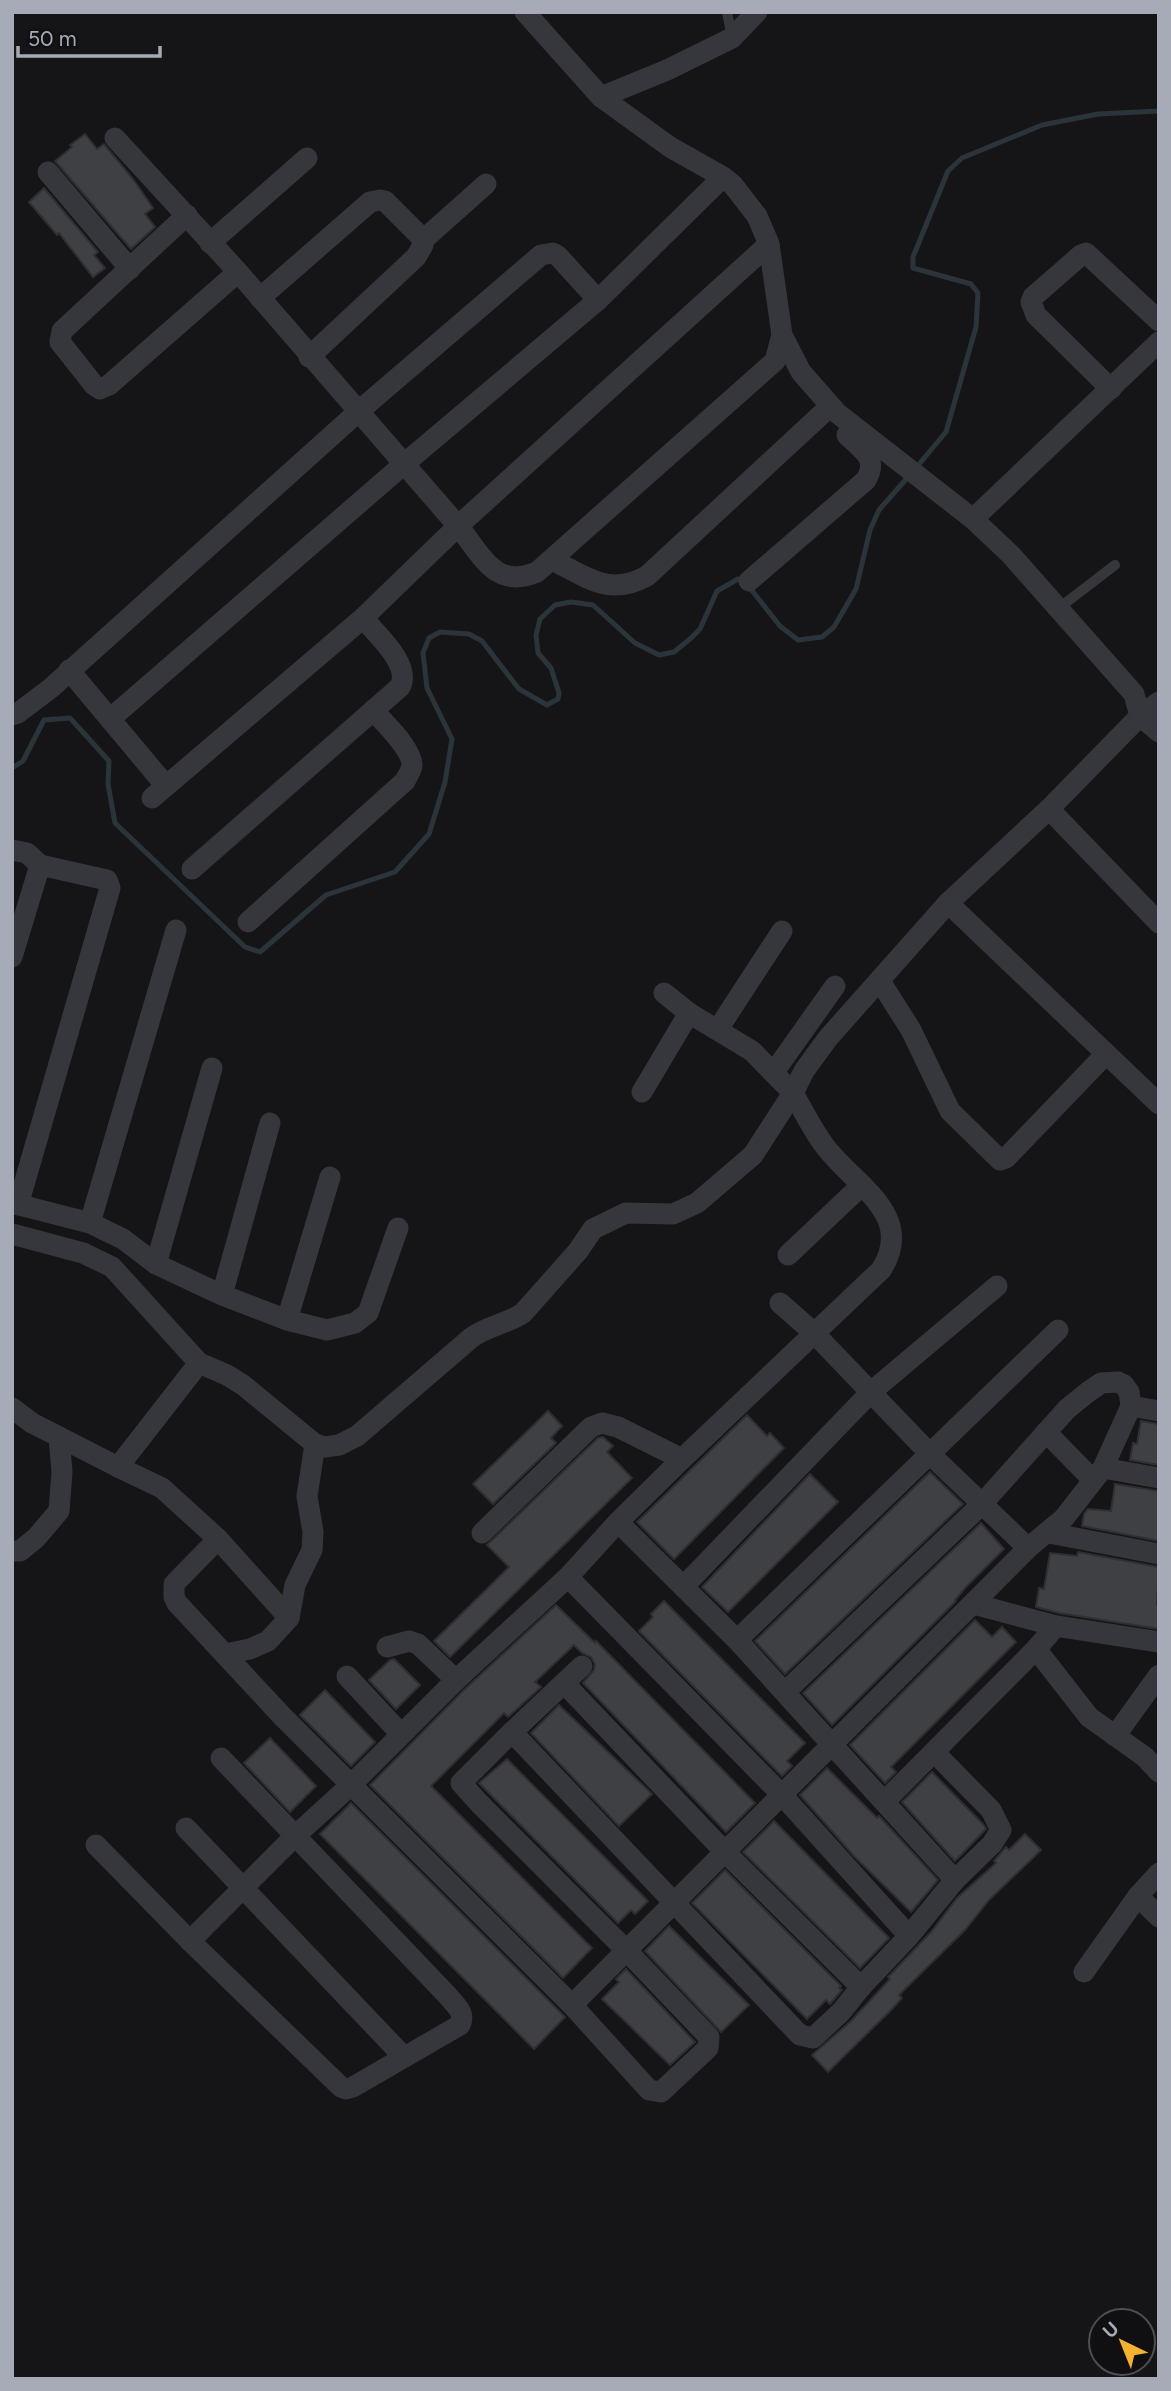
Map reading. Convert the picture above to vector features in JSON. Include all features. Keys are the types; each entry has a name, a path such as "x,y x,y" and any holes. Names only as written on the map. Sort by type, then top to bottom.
{"street":[{"path":"525,12 601,97 670,147 723,177 750,205 769,244 782,335 801,372 837,413 973,519 1011,555 1127,684 1134,694 1140,716 1159,732"},
{"path":"601,97 667,70 732,38 757,12"},
{"path":"115,138 238,272 458,526 492,569 512,579 537,572 552,560 775,361 782,335"},
{"path":"210,243 307,158"},
{"path":"48,172 130,269"},
{"path":"110,719 598,300 723,177"},
{"path":"422,241 486,184"},
{"path":"260,298 370,202 385,201 421,237 423,245 416,257 309,357"},
{"path":"187,215 65,327 60,336 62,345 94,385 100,389 109,385 238,272"},
{"path":"69,670 110,719 159,792 363,618 458,526 769,244"},
{"path":"12,715 51,688 359,411 541,256 553,253 558,256 598,300"},
{"path":"1111,389 1036,315 1031,303 1032,297 1081,254 1086,253 1159,321"},
{"path":"973,519 1159,342"},
{"path":"749,581 855,491 872,470 868,456 775,361"},
{"path":"552,560 611,586 625,586 637,582 647,576 824,412"},
{"path":"192,869 400,687 404,675 399,662 363,618"},
{"path":"12,1234 41,1244 83,1253 112,1267 199,1363 243,1385 315,1444 325,1447 339,1445 358,1436 386,1414 483,1329 512,1320 523,1313 578,1251 593,1229 626,1213 673,1214 697,1203 753,1154 828,1038 948,903 1049,809 1140,716 1159,702"},
{"path":"248,922 405,781 412,765 411,757 373,710"},
{"path":"1049,809 1159,923"},
{"path":"12,850 27,853 40,865 107,880 110,888 15,1204 90,1223 123,1239 156,1264 222,1295 288,1321 327,1329 355,1323 368,1313 398,1228"},
{"path":"12,957 40,865"},
{"path":"948,903 1159,1104"},
{"path":"90,1223 176,930"},
{"path":"718,1029 782,931"},
{"path":"880,981 912,1030 950,1111 1000,1160 1006,1158 1105,1055"},
{"path":"774,1072 835,986"},
{"path":"191,1941 456,1680 568,1577 618,1522 813,1332 881,1270 890,1256 892,1229 884,1213 862,1185 824,1146 793,1093 752,1051 689,1013 664,993"},
{"path":"642,1092 689,1013"},
{"path":"156,1264 212,1068"},
{"path":"222,1295 270,1123"},
{"path":"288,1321 330,1177"},
{"path":"788,1255 862,1185"},
{"path":"683,1587 871,1392 997,1286"},
{"path":"780,1303 813,1332 931,1454 1028,1548"},
{"path":"737,1640 1058,1330"},
{"path":"118,1467 199,1363"},
{"path":"572,2005 1028,1548 1064,1518 1098,1474 1131,1406 1131,1398 1124,1385 1118,1382 1101,1383 1067,1409 982,1504 785,1692"},
{"path":"1131,1406 1159,1411"},
{"path":"12,1408 32,1423 162,1488 218,1539 289,1618"},
{"path":"482,1533 591,1427 602,1423 618,1427 682,1459"},
{"path":"1046,1432 1098,1474 1159,1478"},
{"path":"12,1551 20,1551 36,1538 58,1511 62,1472 59,1437"},
{"path":"225,1654 268,1641 289,1618 295,1585 312,1550 313,1532 307,1496 315,1444"},
{"path":"618,1522 737,1640 955,1880"},
{"path":"1049,1533 1159,1554"},
{"path":"218,1539 174,1584 177,1603 283,1717 572,2005 645,2085 661,2092 708,2048 709,2037 479,1803 454,1789 582,1667"},
{"path":"568,1577 782,1795 909,1936"},
{"path":"974,1604 1056,1626 1159,1642"},
{"path":"885,1801 1056,1626"},
{"path":"387,1647 410,1641 418,1644 456,1680"},
{"path":"1036,1649 1089,1717 1145,1757 1159,1772"},
{"path":"1115,1735 1159,1675"},
{"path":"347,1676 401,1734"},
{"path":"564,1683 724,1851 860,1987"},
{"path":"512,1732 800,2035 813,2038 841,2012 955,1880 992,1844 1001,1830 991,1810 934,1752"},
{"path":"96,1845 341,2087 353,2087 454,2029 463,2019 462,2013 448,1996 221,1758"},
{"path":"186,1828 404,2057"},
{"path":"1084,1972 1138,1896 1159,1872"},
{"path":"1138,1896 1159,1917"}],"lane":[{"path":"727,12 732,38"},
{"path":"1059,608 1115,565"}],"building":[{"path":"85,134 97,149 104,144 153,208 145,214 155,227 131,249 55,161"},
{"path":"44,188 98,252 94,255 105,268 93,277 59,233 57,235 29,202"},
{"path":"548,1411 562,1426 551,1438 556,1443 493,1504 473,1484"},
{"path":"747,1415 767,1436 770,1433 784,1448 674,1559 637,1522"},
{"path":"1141,1421 1159,1424 1159,1465 1130,1460 1133,1443 1137,1444"},
{"path":"603,1437 613,1446 607,1452 632,1478 450,1657 434,1641 509,1567 487,1545 598,1438"},
{"path":"930,1472 963,1504 785,1674 755,1641"},
{"path":"810,1474 838,1502 728,1612 702,1587"},
{"path":"1115,1484 1159,1491 1159,1541 1082,1526 1084,1514 1088,1509 1111,1511"},
{"path":"981,1523 1004,1549 832,1725 803,1693"},
{"path":"1078,1552 1159,1567 1159,1629 1036,1607 1039,1588 1044,1589 1050,1553 1077,1556"},
{"path":"664,1601 805,1743 787,1761 792,1766 782,1776 639,1631"},
{"path":"556,1605 595,1643 596,1641 755,1803 726,1832 583,1683 594,1670 595,1664 591,1657 574,1645 535,1682 541,1687 508,1717 504,1713 431,1786 592,1948 563,1978 370,1785 465,1689"},
{"path":"975,1620 992,1637 1002,1627 1016,1642 891,1767 896,1772 885,1783 850,1745"},
{"path":"394,1659 420,1685 396,1709 369,1680"},
{"path":"325,1690 375,1742 351,1766 300,1715"},
{"path":"559,1705 652,1794 619,1826 531,1733"},
{"path":"270,1738 316,1786 290,1812 244,1763"},
{"path":"507,1759 648,1901 635,1914 631,1910 618,1923 479,1783"},
{"path":"827,1768 877,1818 879,1816 938,1880 911,1912 854,1856 800,1795"},
{"path":"932,1772 986,1829 955,1861 902,1802"},
{"path":"351,1803 565,2017 534,2049 320,1834"},
{"path":"774,1821 889,1938 860,1968 743,1852"},
{"path":"1025,1834 1041,1850 989,1900 965,1930 899,1995 902,1998 891,2010 828,2072 812,2055 850,2022 931,1932 957,1898 996,1863 994,1861 1006,1847 1009,1850"},
{"path":"725,1870 841,1986 839,1988 842,1990 830,2004 826,2000 807,2019 692,1903"},
{"path":"669,1926 749,2005 721,2032 645,1951"},
{"path":"626,1969 695,2042 670,2065 602,1999 619,1982 616,1979"}],"waterway":[{"path":"915,469 946,432 976,327 978,293 971,284 913,268 913,257 948,171 962,158 1042,125 1098,114 1159,111"},
{"path":"12,768 23,761 44,720 70,718 109,761 108,784 115,823 245,947 260,952 326,895 395,872 429,834 445,782 452,739 427,688 423,653 429,638 440,632 469,634 482,641 519,689 547,705 558,699 559,693 551,668 538,653 536,635 540,619 555,605 571,602 593,605 635,643 659,655 674,652 690,639 700,629 717,591 738,579 746,583 780,626 798,640 822,637 834,627 856,589 870,530 879,510 908,477"}]}
